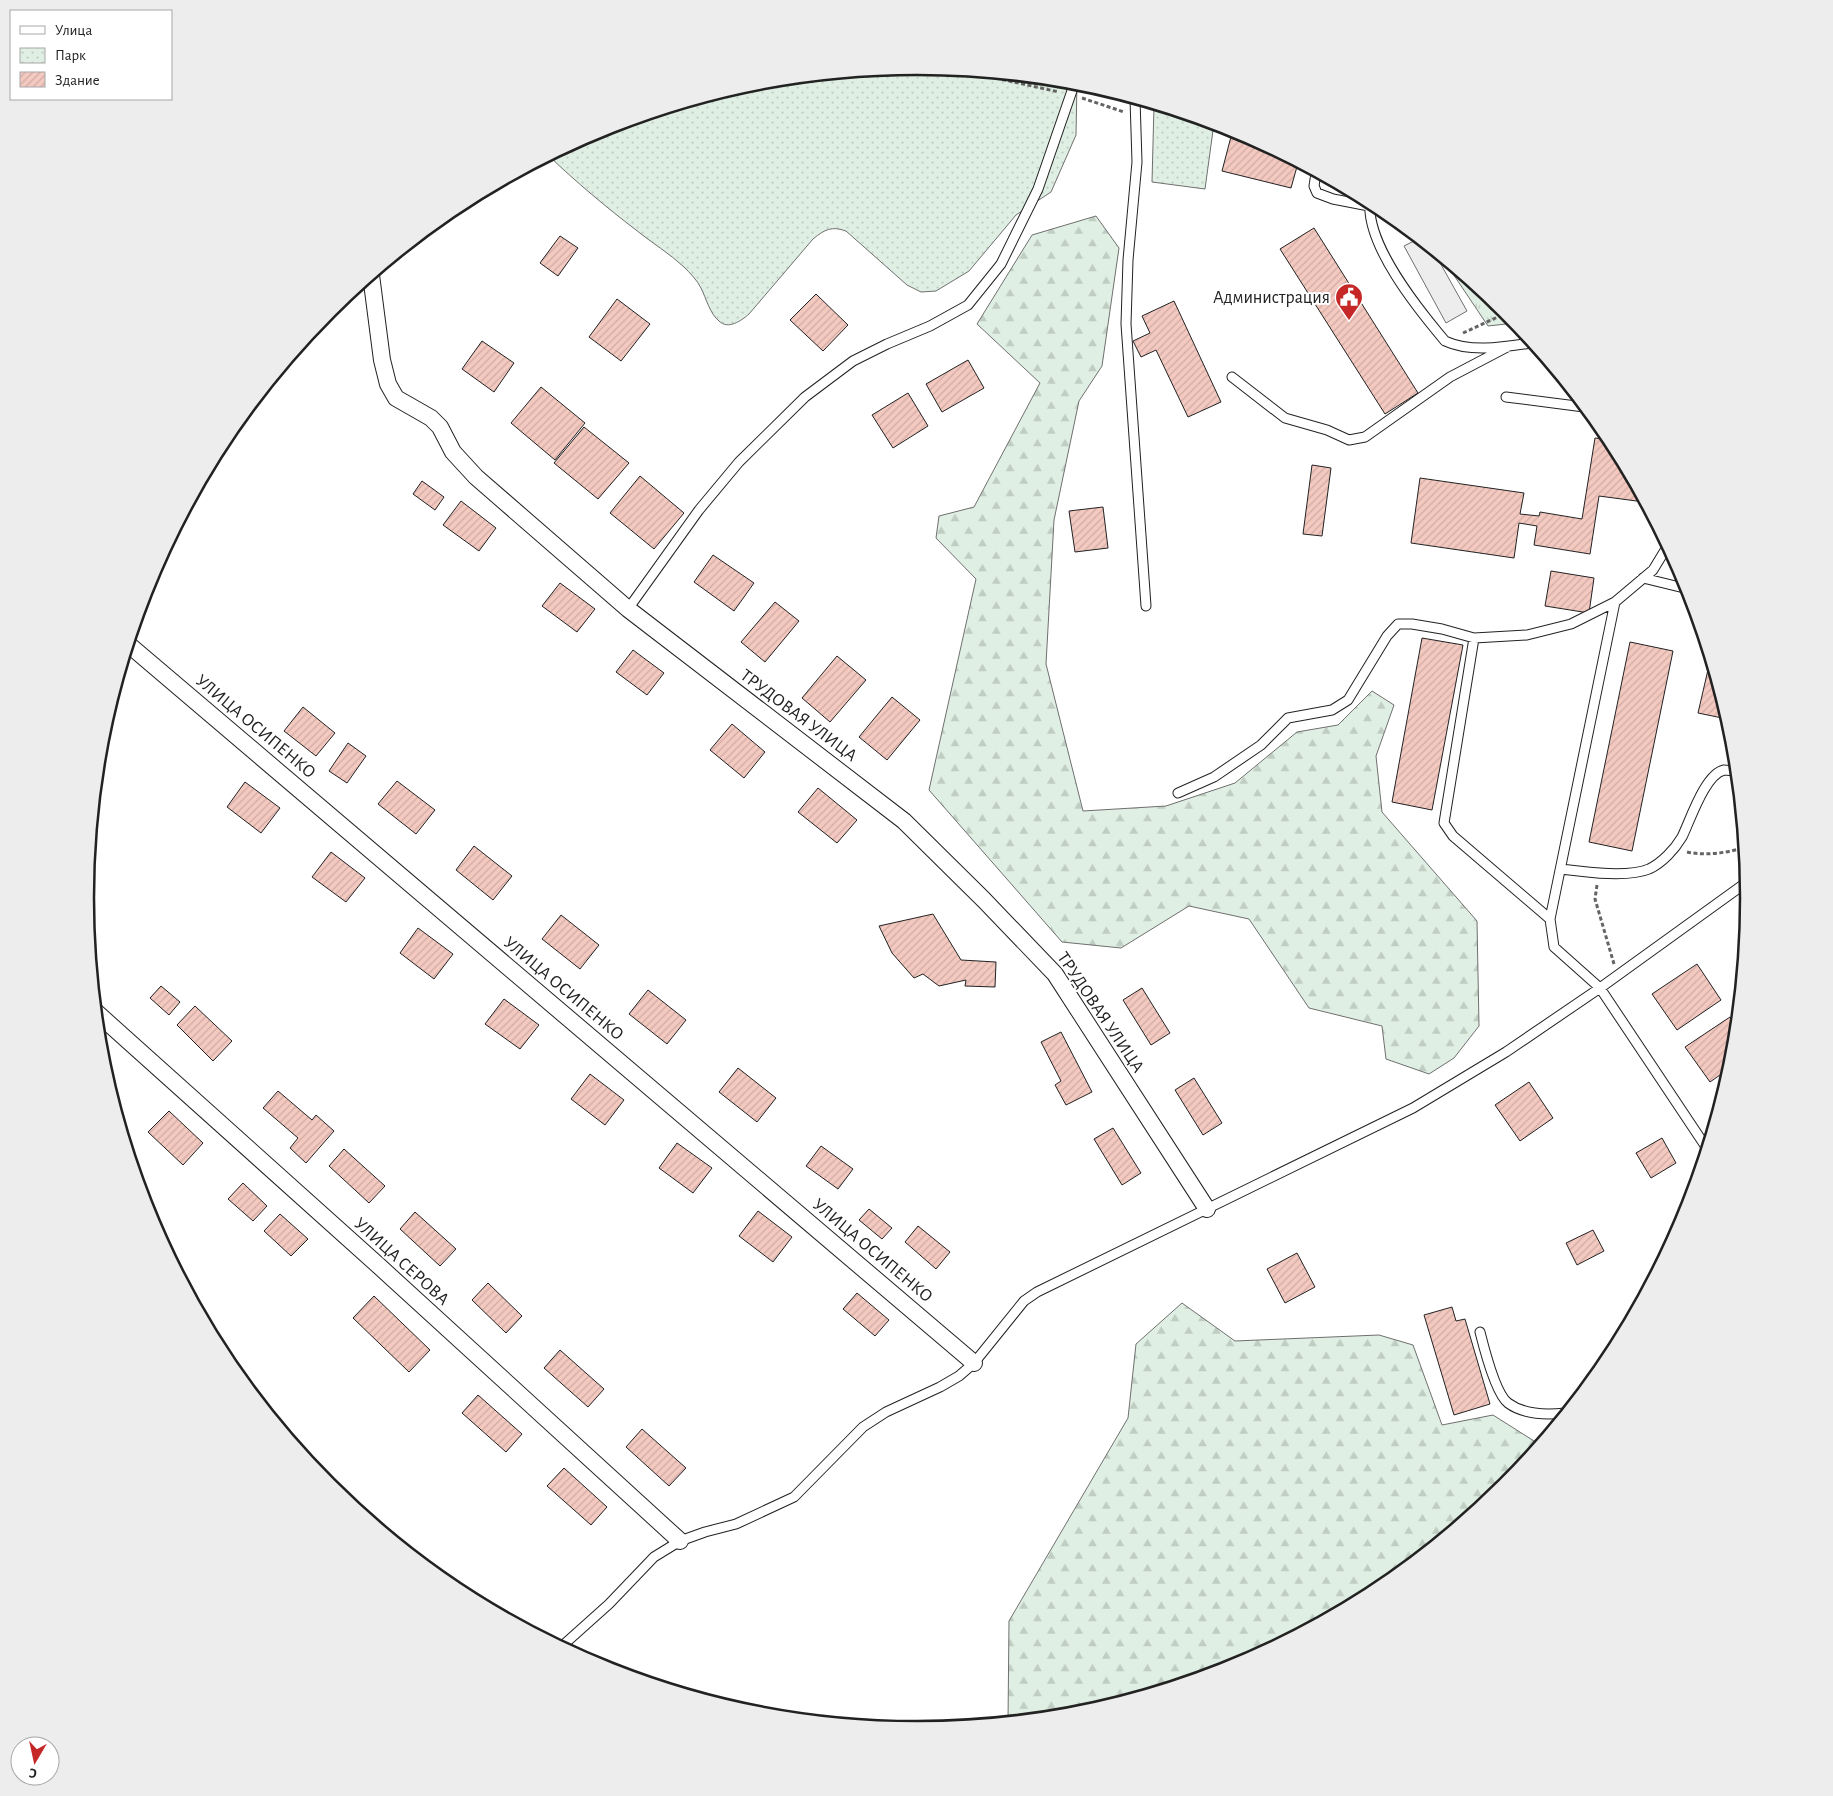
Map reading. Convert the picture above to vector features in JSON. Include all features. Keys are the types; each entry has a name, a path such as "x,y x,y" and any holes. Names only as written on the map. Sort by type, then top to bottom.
{"street":[{"name":"ТРУДОВАЯ УЛИЦА","path":"371,282 382,360 388,384 396,398 431,418 440,427 454,452 476,477 628,609 904,821 1055,974 1207,1209"},
{"name":"УЛИЦА ОСИПЕНКО","path":"133,648 974,1362"},
{"name":"УЛИЦА СЕРОВА","path":"103,1018 379,1266 680,1541"}],"lane":[{"path":"628,609 700,510 739,462 805,397 853,361 930,326 968,305 1001,264 1038,189 1072,90"},
{"path":"1135,105 1137,162 1128,260 1126,324 1146,606"},
{"path":"1315,178 1314,186 1317,193 1333,199 1355,202"},
{"path":"1370,211 1372,227 1381,250 1399,279 1445,341 1461,346 1485,348 1524,343"},
{"path":"1232,377 1285,418 1327,430 1349,440 1365,437 1450,377 1509,346"},
{"path":"1506,397 1575,406"},
{"path":"1178,793 1214,778 1261,745 1288,718 1332,710 1348,700 1387,636 1398,624 1412,624 1442,629 1474,638 1527,635 1572,624 1615,602 1653,570 1663,553"},
{"path":"1643,578 1678,587"},
{"path":"1615,602 1550,919 1554,947 1600,988 1702,1141"},
{"path":"1474,638 1444,823 1453,836 1550,919"},
{"path":"1561,869 1623,873 1649,869 1665,859 1681,838 1702,792 1715,776 1723,770 1729,770"},
{"path":"566,1642 609,1604 654,1557 680,1541 736,1524 794,1497 863,1427 886,1412 953,1379 974,1362 1024,1301 1038,1292 1413,1108 1506,1052 1600,988 1740,887"},
{"path":"1480,1332 1492,1374 1507,1402 1523,1412 1557,1414"}],"path":[{"path":"1008,81 1071,94 1136,116"},
{"path":"1445,341 1499,317"},
{"path":"1672,849 1698,854 1723,853 1738,849"},
{"path":"1599,872 1595,899 1617,975"}],"green space":[{"path":"916,75 1024,82 1077,91 1076,135 1051,192 1016,215 969,271 936,291 921,292 907,285 846,231 833,229 821,233 813,239 749,314 734,324 726,325 713,314 698,282 684,267 602,203 553,160 652,119 703,103 809,82"},
{"path":"1154,110 1213,131 1205,189 1152,182"},
{"path":"1096,216 1119,248 1102,366 1079,401 1054,520 1046,664 1083,811 1166,806 1235,783 1297,732 1338,725 1372,691 1394,705 1376,756 1382,812 1477,921 1479,1026 1454,1058 1429,1074 1386,1059 1382,1026 1309,1008 1249,919 1189,906 1121,948 1062,942 929,790 976,579 936,538 939,516 974,507 1040,383 977,324 1032,235"},
{"path":"1453,274 1506,324 1488,326"},
{"path":"1182,1303 1235,1341 1379,1335 1413,1345 1442,1425 1493,1415 1534,1442 1459,1517 1418,1551 1328,1611 1281,1636 1181,1677 1130,1693 1077,1705 1008,1715 1009,1621 1128,1418 1136,1344"}],"shaded area":[{"path":"1413,241 1441,264 1467,311 1446,323 1404,246"}],"building":[{"path":"1231,138 1297,168 1291,188 1222,171"},
{"name":"Администрация","path":"1314,228 1418,393 1385,414 1280,249"},
{"path":"560,236 578,248 558,276 540,263"},
{"path":"816,294 848,325 823,351 790,320"},
{"path":"617,299 650,324 621,361 589,337"},
{"path":"1174,301 1221,402 1188,417 1156,350 1141,357 1133,341 1150,333 1142,316"},
{"path":"482,341 514,363 494,392 462,369"},
{"path":"968,360 984,388 942,412 926,384"},
{"path":"541,387 585,423 555,460 511,423"},
{"path":"908,393 928,426 893,448 872,415"},
{"path":"584,427 629,463 598,499 554,463"},
{"path":"1595,438 1599,439 1637,501 1599,496 1590,554 1534,545 1537,526 1519,523 1514,558 1411,543 1420,478 1524,493 1520,514 1539,516 1540,512 1582,519"},
{"path":"1312,465 1331,468 1322,536 1303,534"},
{"path":"640,476 684,513 654,549 610,513"},
{"path":"422,481 444,497 435,510 413,494"},
{"path":"461,501 496,528 479,551 443,525"},
{"path":"1103,507 1108,548 1075,552 1069,511"},
{"path":"713,555 754,583 734,611 694,582"},
{"path":"1551,571 1594,578 1589,613 1545,606"},
{"path":"560,583 595,609 577,632 542,606"},
{"path":"775,602 799,621 765,662 741,642"},
{"path":"1422,638 1463,645 1432,810 1392,802"},
{"path":"1630,642 1673,651 1632,851 1589,842"},
{"path":"633,650 664,673 647,695 616,672"},
{"path":"837,656 866,680 830,722 802,698"},
{"path":"1707,672 1719,717 1698,713"},
{"path":"892,697 920,720 887,760 859,737"},
{"path":"303,707 335,733 316,756 284,731"},
{"path":"732,724 765,752 744,778 710,750"},
{"path":"348,743 366,756 347,783 329,771"},
{"path":"397,781 435,810 416,834 378,804"},
{"path":"245,782 280,808 261,833 227,807"},
{"path":"818,788 857,820 837,843 798,812"},
{"path":"474,846 512,876 493,900 456,870"},
{"path":"331,852 365,878 346,902 312,877"},
{"path":"933,914 961,960 996,962 995,987 965,986 966,980 939,986 923,974 914,978 892,953 879,926"},
{"path":"561,915 599,945 580,969 542,939"},
{"path":"418,928 453,954 434,979 400,953"},
{"path":"1697,964 1721,1000 1677,1030 1652,994"},
{"path":"161,986 180,1002 169,1015 150,998"},
{"path":"1142,988 1170,1033 1151,1045 1123,1000"},
{"path":"648,990 686,1020 667,1044 629,1014"},
{"path":"504,999 539,1025 520,1049 485,1024"},
{"path":"195,1006 232,1041 213,1061 177,1025"},
{"path":"1730,1017 1720,1075 1710,1082 1685,1047"},
{"path":"1061,1032 1092,1092 1066,1105 1055,1085 1061,1081 1041,1042"},
{"path":"738,1068 776,1098 757,1122 719,1092"},
{"path":"590,1074 624,1100 605,1125 571,1099"},
{"path":"1194,1078 1222,1123 1203,1135 1175,1090"},
{"path":"1529,1082 1553,1118 1520,1141 1495,1105"},
{"path":"278,1091 312,1120 316,1115 334,1131 306,1163 290,1148 298,1138 263,1108"},
{"path":"169,1111 203,1143 183,1165 148,1132"},
{"path":"1113,1128 1141,1173 1122,1185 1094,1139"},
{"path":"1662,1138 1676,1163 1651,1178 1636,1153"},
{"path":"677,1143 712,1168 693,1193 659,1168"},
{"path":"821,1146 853,1169 838,1189 806,1166"},
{"path":"344,1149 385,1186 369,1203 329,1166"},
{"path":"243,1183 267,1206 253,1221 228,1199"},
{"path":"869,1209 892,1228 882,1239 859,1220"},
{"path":"758,1211 792,1237 773,1262 739,1236"},
{"path":"415,1212 456,1249 440,1266 400,1229"},
{"path":"280,1214 308,1239 291,1256 264,1231"},
{"path":"918,1226 950,1252 936,1269 905,1242"},
{"path":"1593,1230 1604,1251 1577,1265 1566,1243"},
{"path":"1297,1253 1315,1287 1285,1303 1267,1269"},
{"path":"488,1283 522,1316 506,1333 472,1300"},
{"path":"857,1293 889,1320 875,1336 843,1309"},
{"path":"374,1296 430,1350 409,1372 353,1318"},
{"path":"1452,1307 1456,1321 1465,1319 1490,1404 1454,1415 1424,1315"},
{"path":"560,1350 604,1389 588,1407 544,1368"},
{"path":"478,1395 522,1434 506,1452 462,1413"},
{"path":"642,1429 686,1468 669,1486 626,1447"},
{"path":"564,1468 607,1507 591,1525 547,1486"}],"place":[{"name":"Администрация","path":"1349,321"}]}
